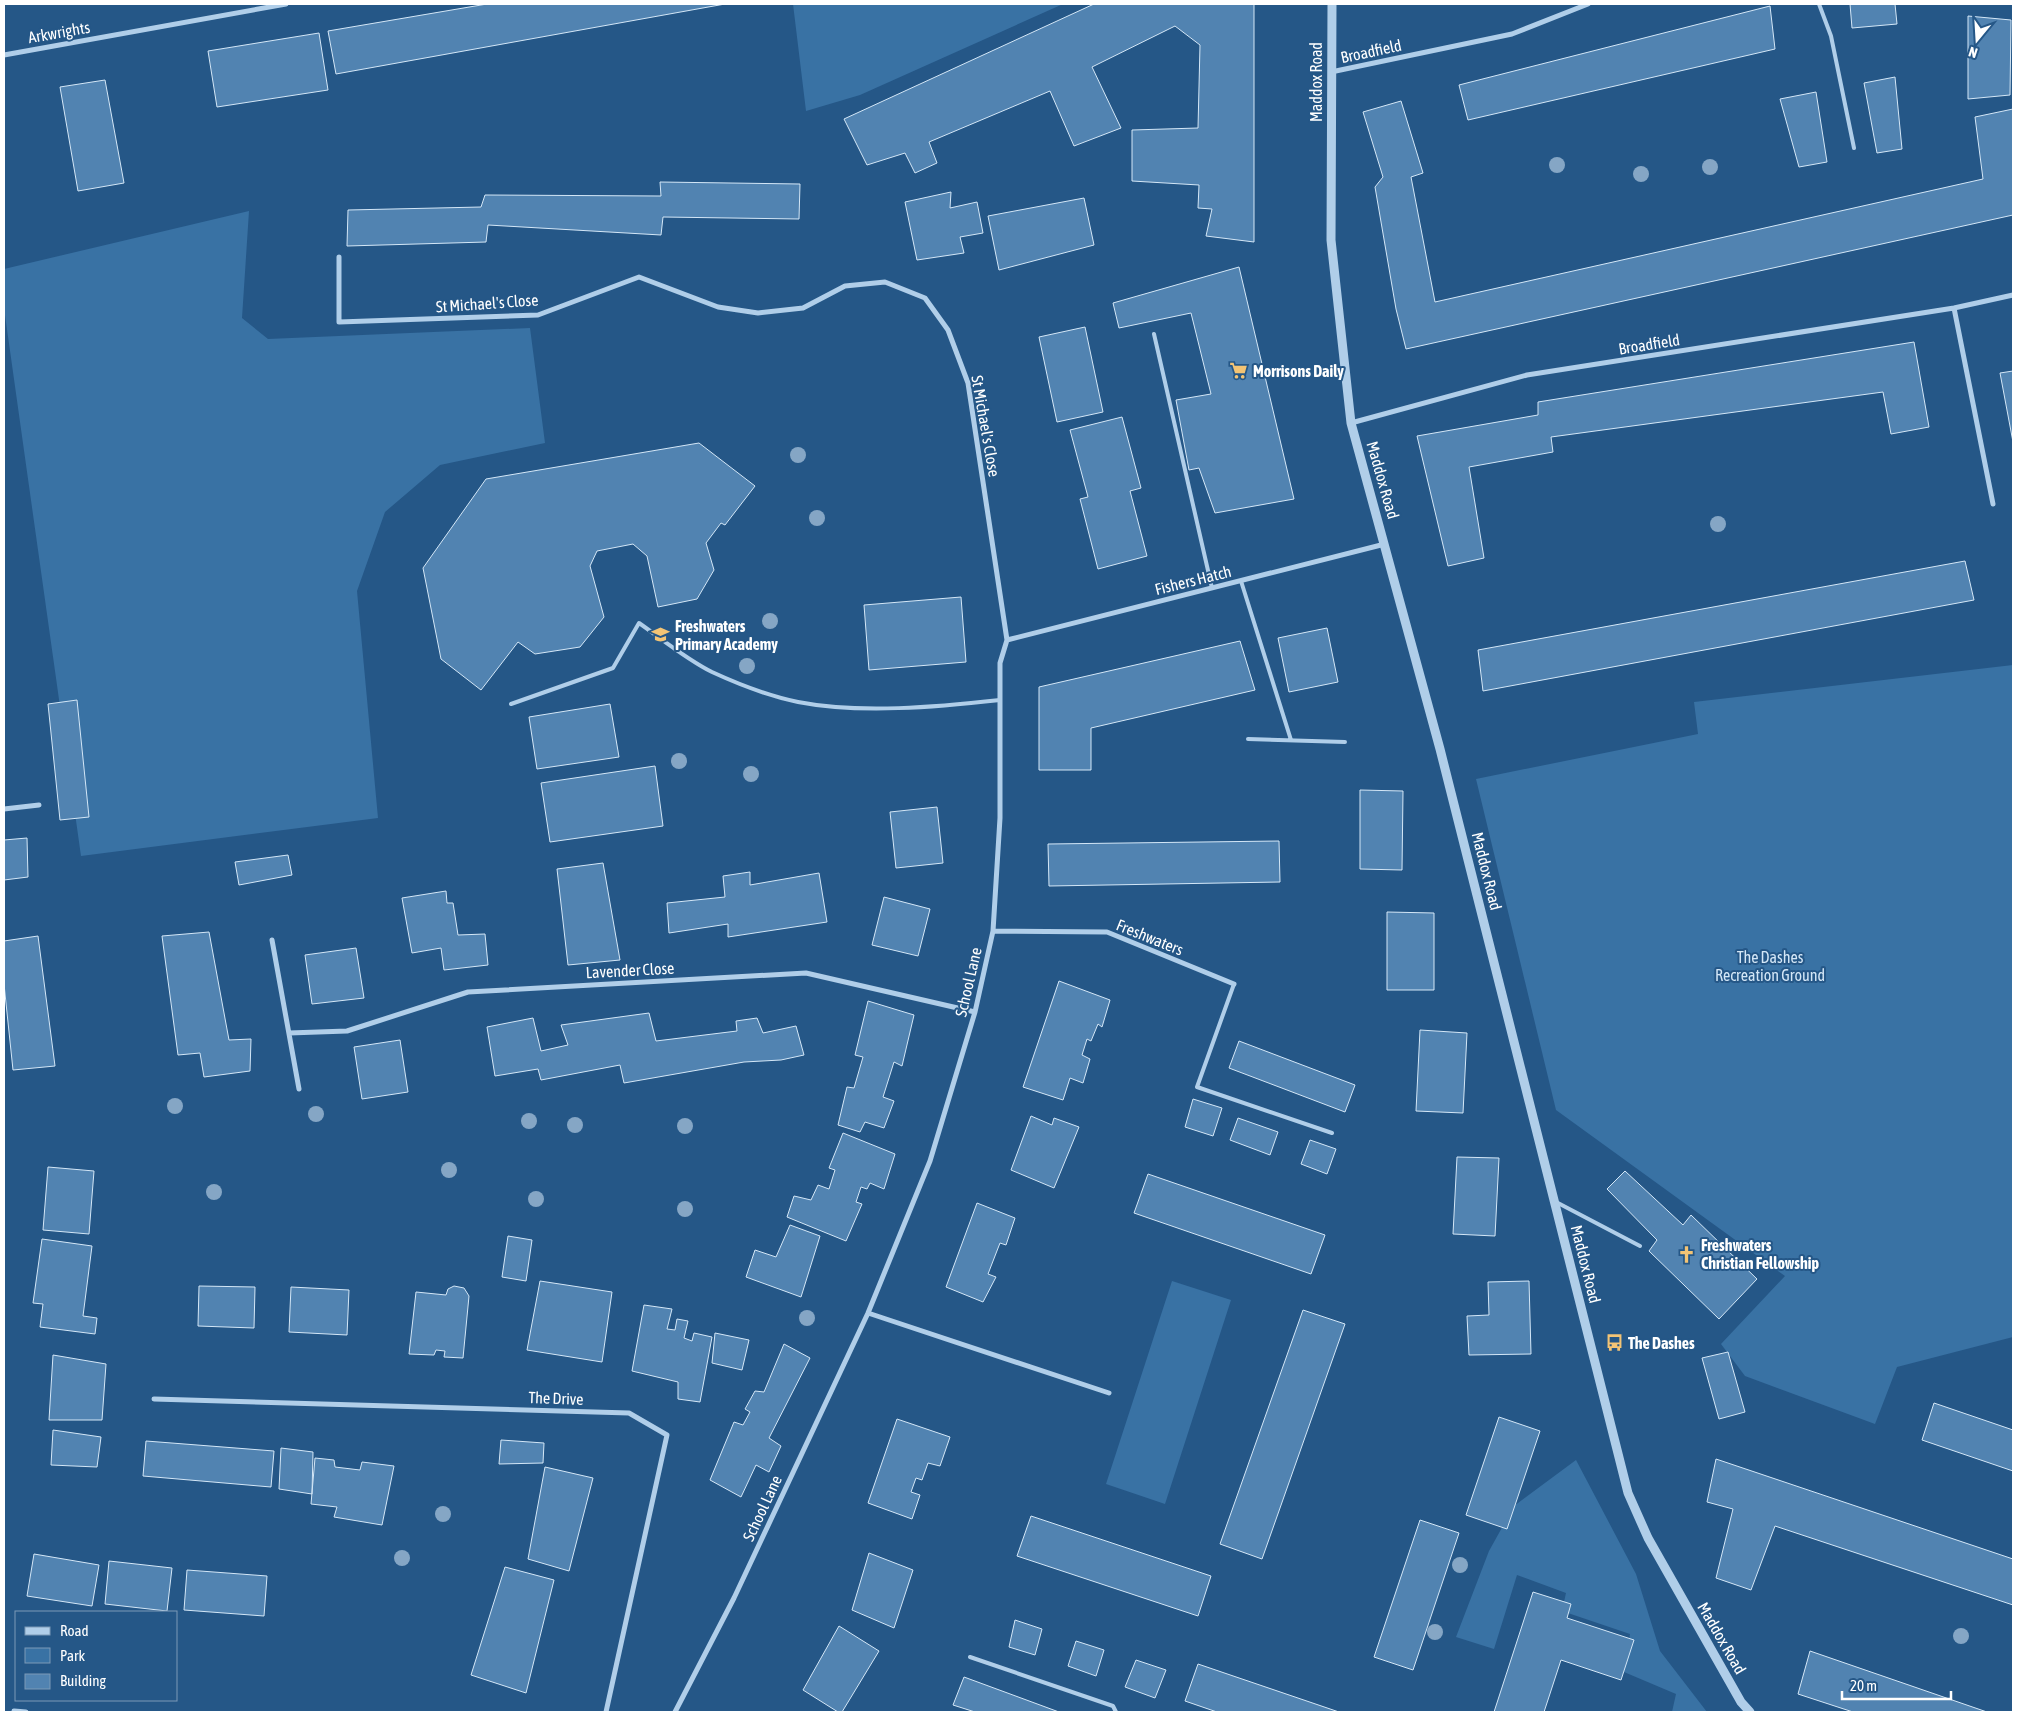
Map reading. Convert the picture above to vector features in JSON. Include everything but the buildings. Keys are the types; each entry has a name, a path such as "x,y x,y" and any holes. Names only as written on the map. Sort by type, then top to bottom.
{"street":[{"name":"Arkwrights","path":"4,55 286,4"},
{"name":"Maddox Road","path":"1332,4 1331,240 1351,423 1386,544 1440,749 1628,1493 1648,1538 1741,1702 1750,1712"},
{"name":"Broadfield","path":"1331,72 1512,34 1588,4"},
{"name":"St Michael's Close","path":"339,257 339,322 538,315 639,277 718,307 758,313 803,308 845,286 885,282 925,298 948,330 968,383 1007,640"},
{"name":"Broadfield","path":"1351,423 1527,376 1954,308 2013,295"},
{"path":"1954,308 1993,504"},
{"name":"Fishers Hatch","path":"1007,640 1386,544"},
{"name":"School Lane","path":"675,1712 734,1598 868,1313 930,1161 975,1012 993,931 1000,818 1000,663 1007,640"},
{"path":"4,809 40,805"},
{"name":"Freshwaters","path":"993,931 1107,932 1234,984"},
{"path":"272,940 299,1089"},
{"name":"Lavender Close","path":"289,1033 347,1031 468,992 806,973 975,1012"},
{"path":"868,1313 1109,1393"},
{"name":"The Drive","path":"154,1399 629,1413 667,1435 606,1712"},
{"path":"14,1711 26,1712"}],"lane":[{"path":"1819,4 1831,36 1854,148"},
{"path":"1154,334 1212,588"},
{"path":"1241,581 1291,740"},
{"path":"511,704 613,668 639,622 710,671 742,684 798,702 856,708 948,706 1000,700"},
{"path":"1248,739 1345,742"},
{"path":"1234,984 1197,1087 1332,1134"},
{"path":"1554,1201 1640,1246"},
{"path":"970,1657 1113,1706 1116,1712"}],"green space":[{"path":"793,4 1063,4 860,95 806,111"},
{"path":"249,211 242,318 268,339 530,328 545,443 440,465 385,512 357,591 378,818 81,856 4,308 4,269"},
{"name":"The Dashes Recreation Ground","path":"2013,665 2013,1337 1897,1367 1875,1424 1745,1376 1721,1344 1785,1276 1556,1110 1476,779 1698,734 1694,702"},
{"path":"1172,1281 1231,1300 1165,1504 1106,1484"},
{"path":"1576,1460 1636,1574 1660,1651 1707,1712 1672,1712 1676,1694 1624,1672 1630,1634 1562,1611 1566,1593 1517,1575 1494,1649 1456,1637 1489,1551 1514,1506"}],"place":[{"name":"Morrisons Daily","path":"1239,371"},
{"name":"Freshwaters Primary Academy","path":"661,635"},
{"name":"Freshwaters Christian Fellowship","path":"1687,1254"},
{"name":"The Dashes","path":"1614,1343"}]}
